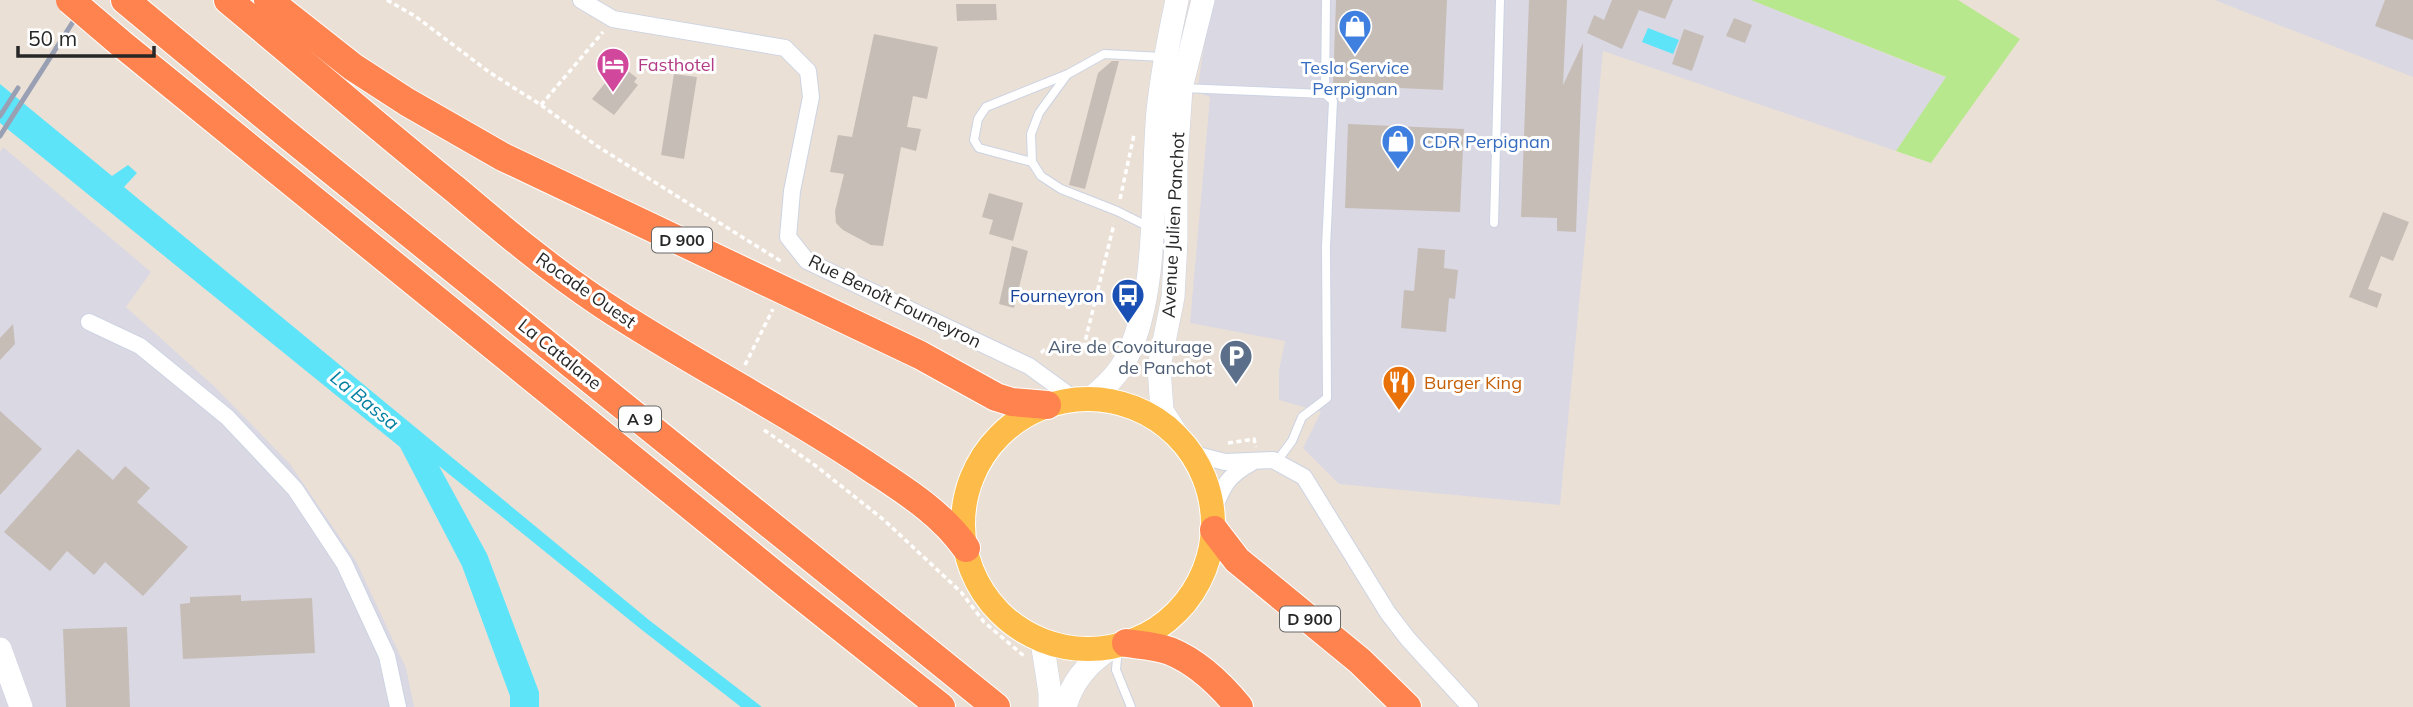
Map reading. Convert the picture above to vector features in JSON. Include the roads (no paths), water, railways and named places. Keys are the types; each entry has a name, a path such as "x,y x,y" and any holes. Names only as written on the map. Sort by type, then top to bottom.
{"highway":[{"name":"La Catalane","path":"70,0 268,165 941,707"},
{"name":"Rocade Ouest","path":"228,0 320,59 407,102 503,157 920,355 996,397 1012,402 1070,401"},
{"name":"Rocade Ouest","path":"268,0 320,59 506,232 601,303 717,376 797,420 888,479 937,514 966,548"},
{"name":"La Catalane","path":"131,5 284,132 996,707"},
{"name":"D 900","path":"1213,520 1237,560 1360,661 1407,707"},
{"path":"1118,646 1168,650 1184,658 1207,675 1239,707"}],"main road":[{"name":"Avenue Julien Panchot","path":"1070,401 1106,386 1125,360 1138,326 1148,275 1158,111 1165,57 1177,0"},
{"name":"Avenue Julien Panchot","path":"1187,449 1162,411 1158,386 1159,367 1173,297 1176,241 1169,153 1175,96 1203,0"},
{"path":"1050,707 1050,693 1037,652 992,602 976,577 966,548 966,497 980,462 1003,432 1024,416 1070,401 1112,401 1152,416 1169,429 1187,449 1200,471 1213,520 1208,561 1194,592 1164,625 1091,661 1077,681 1065,707"},
{"path":"1037,652 1118,646"},
{"path":"0,649 20,707"}],"street":[{"name":"Rue Benoît Fourneyron","path":"581,0 614,19 785,48 808,71 811,97 788,237 807,261 1004,353 1044,375 1070,401"},
{"path":"89,322 151,354 227,416 295,489 344,563 387,656 398,707"},
{"path":"1187,449 1225,462 1257,459 1278,461 1304,477 1408,639 1470,707"},
{"path":"1213,520 1224,484 1234,472 1257,459"}],"lane":[{"path":"1175,96 1172,53 1181,12 1177,0"},
{"path":"1325,94 1326,0"},
{"path":"1494,223 1500,0"},
{"path":"1032,162 979,148 974,140 978,119 986,107 1068,74 1104,54 1165,57 1174,78 1175,96"},
{"path":"1068,74 1039,113 1031,134 1032,162 1041,176 1061,190 1117,211 1176,241"},
{"path":"1175,96 1325,94 1333,101 1326,247 1327,398 1302,417 1292,441 1278,461"},
{"path":"1167,118 1169,153"},
{"path":"1295,409 1302,417"},
{"path":"1118,646 1116,670 1131,707"}],"water":[{"path":"1648,28 1679,40 1673,54 1642,42"},
{"name":"La Bassa","path":"0,84 112,176 128,165 137,173 124,187 649,620 762,707 741,707 439,466 487,554 539,692 539,707 510,707 510,696 462,566 400,447 0,123"}],"railway":[{"path":"0,136 87,0"},
{"path":"0,116 18,88"}],"place":[{"name":"Tesla Service Perpignan","path":"1355,56"},
{"name":"Fasthotel","path":"613,94"},
{"name":"CDR Perpignan","path":"1398,171"},
{"name":"Fourneyron","path":"1128,325"},
{"name":"Aire de Covoiturage de Panchot","path":"1236,386"},
{"name":"Burger King","path":"1399,412"}]}
